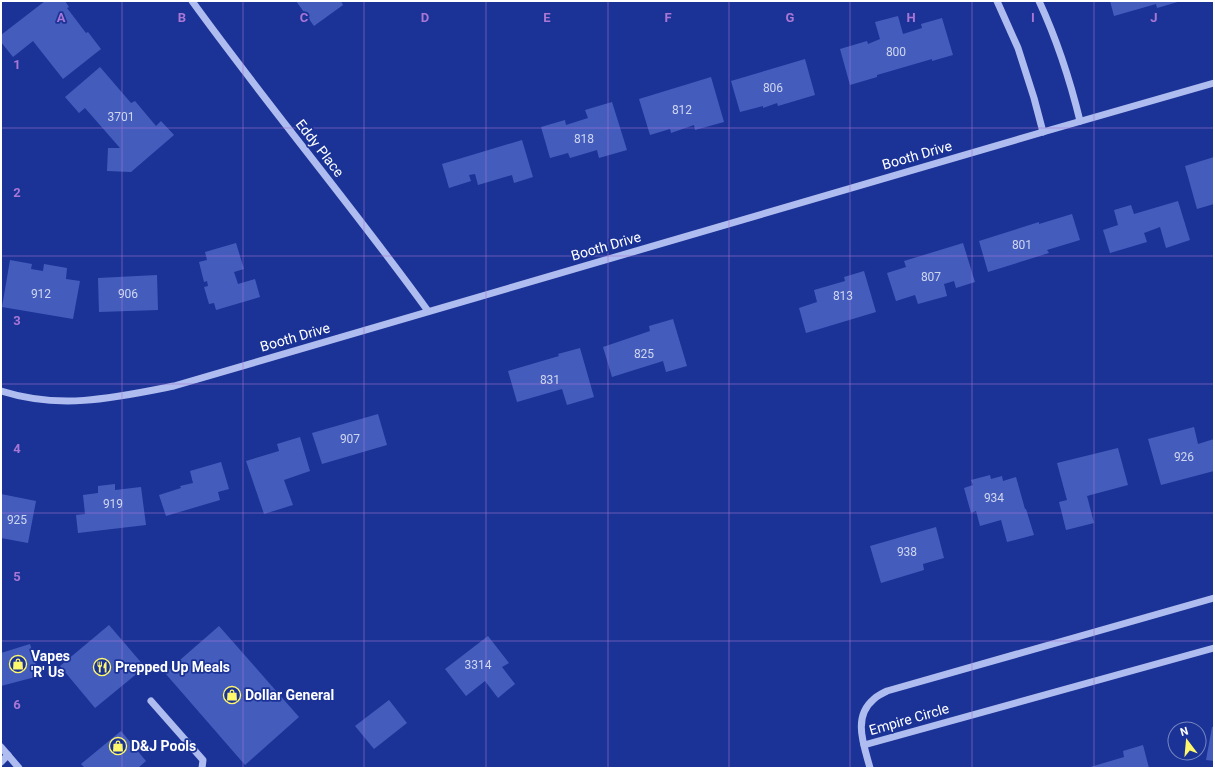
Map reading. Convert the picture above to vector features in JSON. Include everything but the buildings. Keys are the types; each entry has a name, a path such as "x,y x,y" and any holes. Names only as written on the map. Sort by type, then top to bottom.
{"street":[{"name":"Eddy Place","path":"192,1 231,55 399,271 428,311"},
{"path":"997,1 1018,48 1043,132"},
{"path":"1039,1 1061,55 1072,88 1080,121"},
{"name":"Booth Drive","path":"1,391 18,396 42,400 78,401 118,398 174,386 1080,121 1214,84"},
{"name":"Empire Circle","path":"1214,598 887,691 873,699 864,712 860,727 864,745 1214,648"},
{"path":"151,701 203,760 202,768"},
{"path":"864,745 870,768"},
{"path":"1,747 19,768"},
{"path":"1,762 8,755"}],"place":[{"name":"Vapes 'R' Us","path":"18,664"},
{"name":"Prepped Up Meals","path":"102,667"},
{"name":"Dollar General","path":"232,695"},
{"name":"D&J Pools","path":"118,746"}]}
